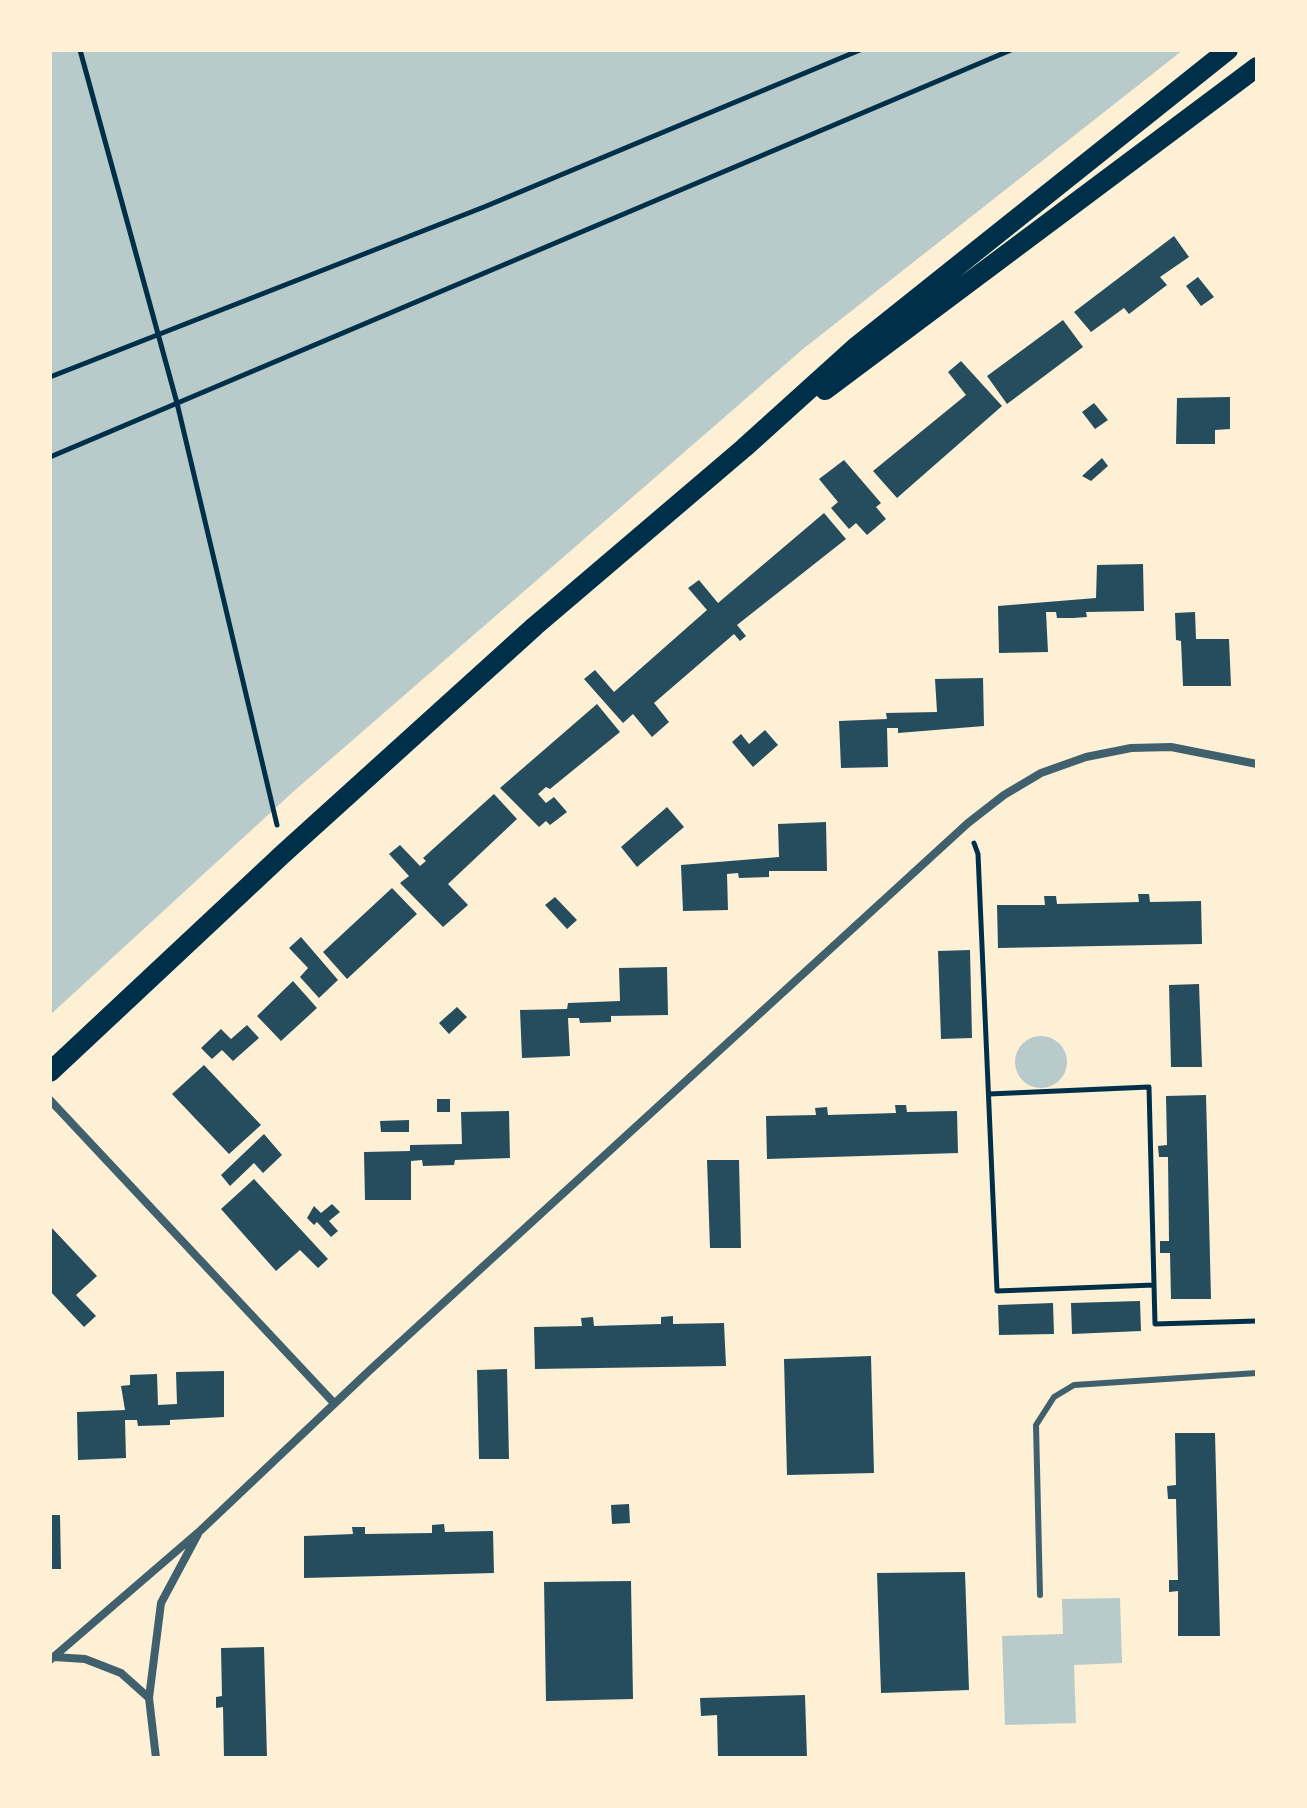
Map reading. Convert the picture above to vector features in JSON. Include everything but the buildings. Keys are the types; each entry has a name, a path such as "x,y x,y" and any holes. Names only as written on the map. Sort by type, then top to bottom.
{"main road":[{"path":"50,1072 284,853 535,626 744,448 857,346 1231,50 1255,73 744,448"}],"street":[{"path":"51,1659 201,1530 334,1403 968,823 1041,773 1086,757 1131,748 1171,747 1257,764"},
{"path":"50,1100 334,1403"},
{"path":"156,1758 149,1698 161,1603 201,1530"},
{"path":"51,1659 85,1659 121,1673 149,1698"}],"lane":[{"path":"1040,1595 1036,1425 1054,1397 1074,1385 1257,1373"}],"path":[{"path":"80,50 177,403 284,853"},
{"path":"50,377 484,207 860,50"},
{"path":"50,457 1011,50"},
{"path":"968,823 978,854 997,1291 1154,1285"},
{"path":"989,1094 1149,1087 1155,1324 1257,1321"}],"shaded area":[{"path":"50,50 1183,50 803,349 294,791 50,1015"},
{"path":"1041,1036 1059,1044 1067,1062 1059,1080 1041,1088 1023,1080 1015,1062 1023,1044"},
{"path":"1120,1598 1122,1663 1074,1665 1076,1723 1005,1725 1002,1636 1063,1634 1062,1599"}]}
